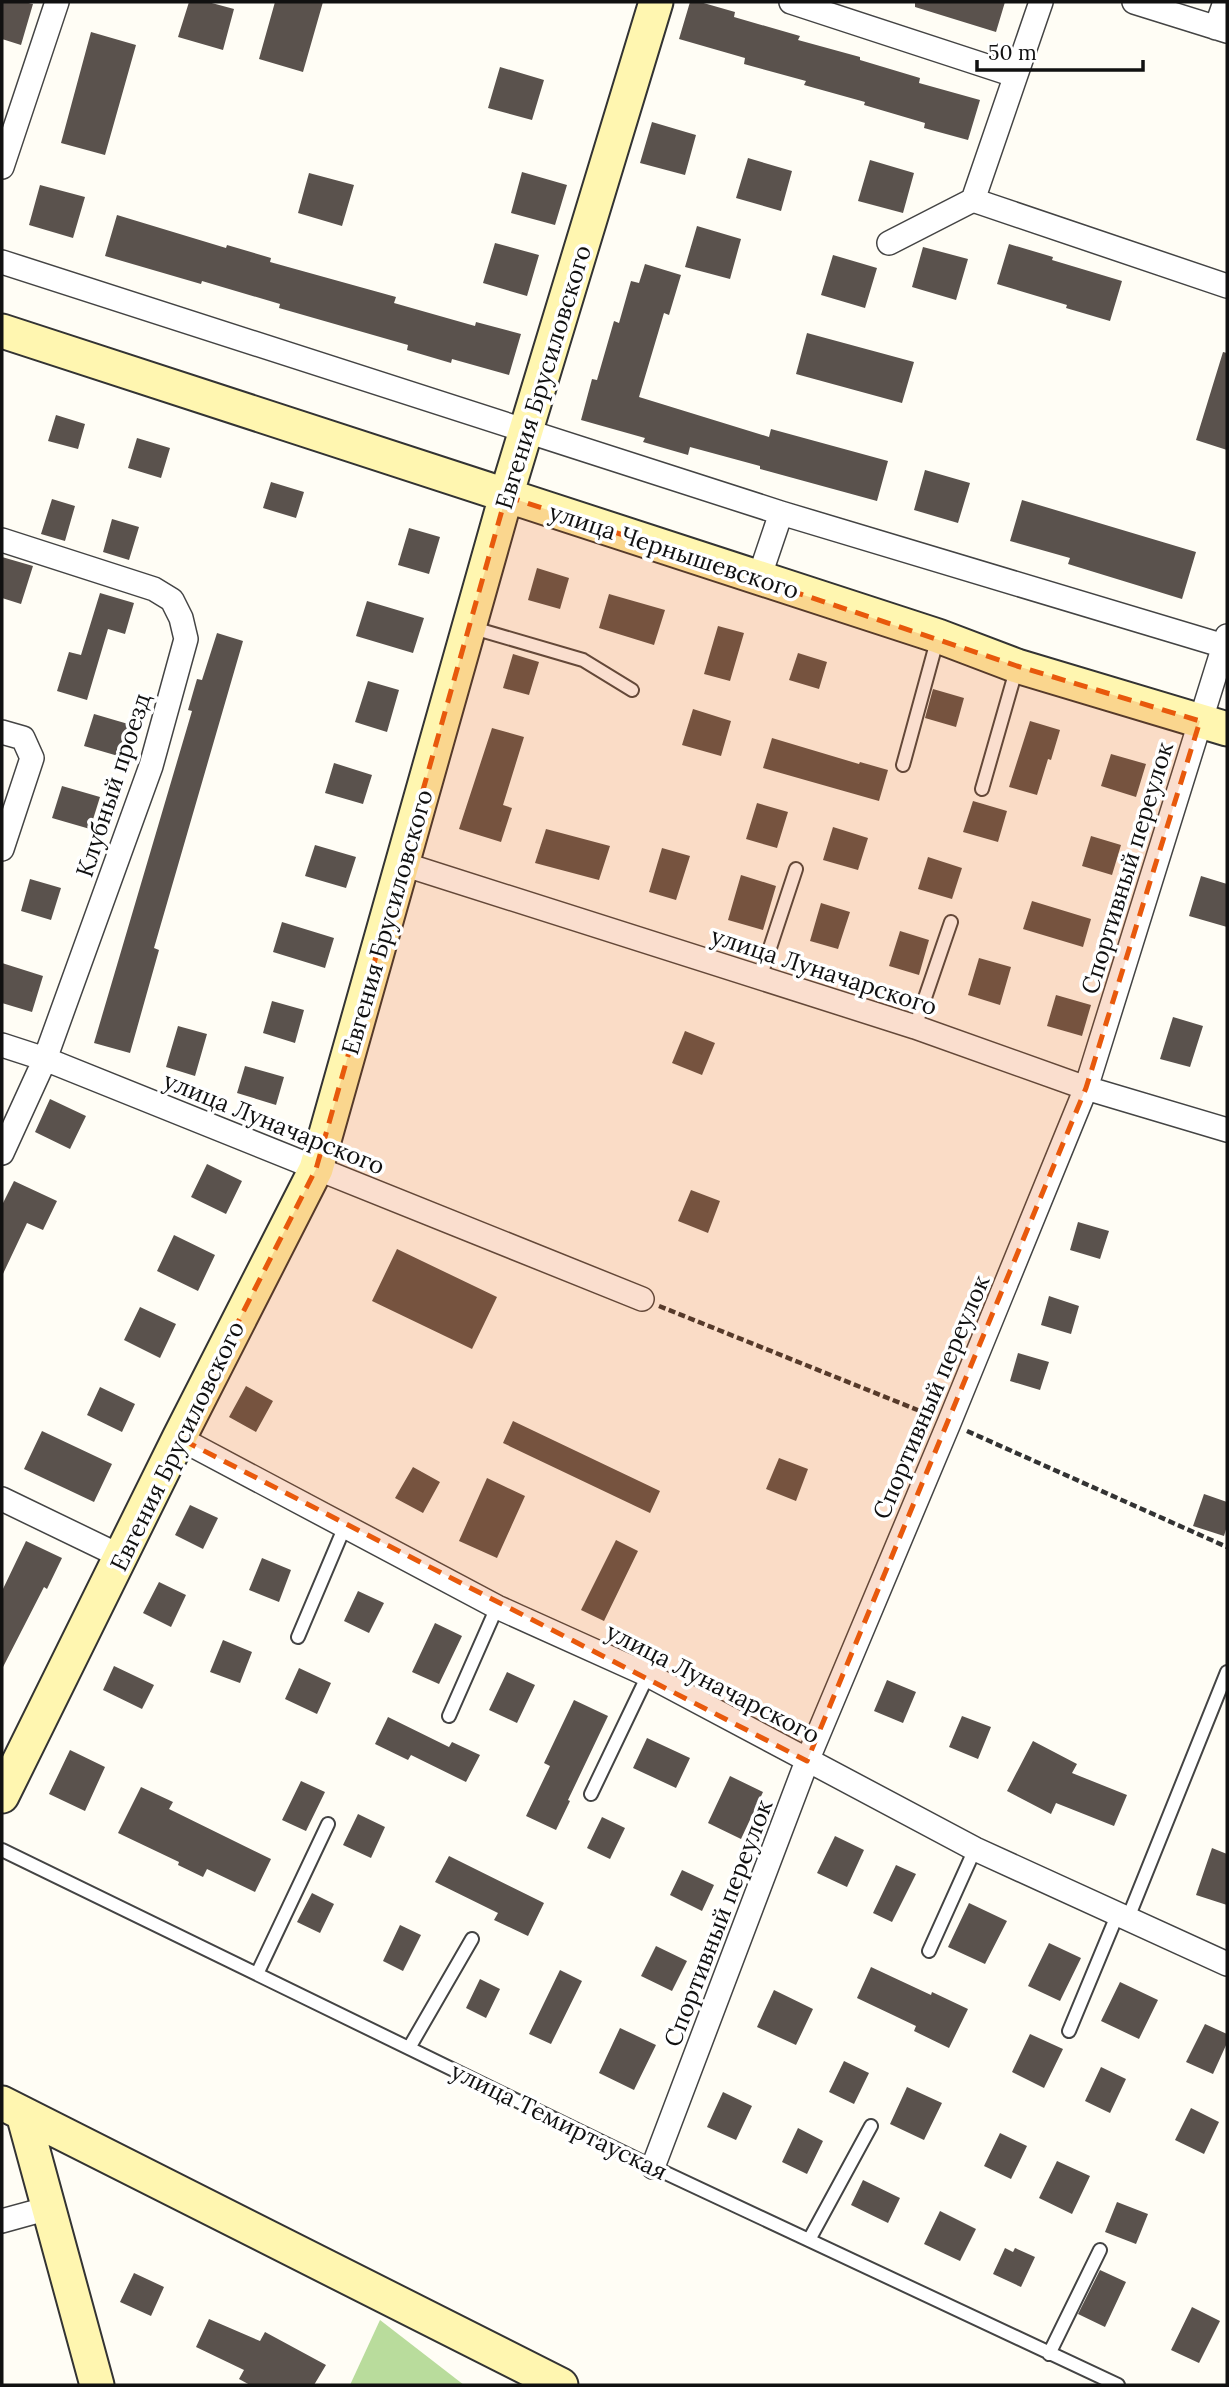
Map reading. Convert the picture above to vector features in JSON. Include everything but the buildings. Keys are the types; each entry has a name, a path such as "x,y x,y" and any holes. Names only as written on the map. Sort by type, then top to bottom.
{"street":[{"path":"2,167 57,2"},
{"name":"Евгения Брусиловского","path":"2,1796 316,1169 506,496 656,2"},
{"path":"791,2 1014,75"},
{"path":"889,243 973,200 1041,2"},
{"path":"1136,2 1222,30 1224,2"},
{"path":"973,200 1227,286"},
{"path":"2,262 781,513 1226,641"},
{"name":"улица Чернышевского","path":"2,331 938,636 1017,666 1214,725"},
{"path":"759,578 781,513"},
{"name":"Клубный проезд","path":"2,540 154,589 172,600 187,639 151,766 45,1059 2,1153"},
{"name":"Спортивный переулок","path":"653,2167 807,1761 1086,1088 1214,725 1226,641"},
{"path":"2,732 23,738 32,758 2,849"},
{"name":"улица Луначарского","path":"403,864 915,1027 1086,1088 1227,1130"},
{"name":"улица Луначарского","path":"2,1045 45,1059 642,1299"},
{"name":"улица Луначарского","path":"179,1438 497,1607 648,1675 975,1849 1227,1964"},
{"path":"2,1499 122,1557"},
{"path":"12,2109 49,2208 97,2385"},
{"path":"12,2109 561,2385"},
{"path":"2,2221 49,2208"}],"lane":[{"path":"470,627 583,660 632,690"},
{"path":"903,765 938,636"},
{"path":"982,789 1017,666"},
{"path":"760,978 796,869"},
{"path":"915,1027 951,922"},
{"path":"298,1637 345,1526"},
{"path":"449,1717 497,1607"},
{"path":"1069,2031 1123,1915 1227,1672"},
{"path":"591,1794 648,1675"},
{"path":"257,1974 328,1824"},
{"path":"929,1951 975,1849"},
{"name":"улица Темиртауская","path":"2,1850 653,2167 1118,2385"},
{"path":"409,2048 472,1939"},
{"path":"809,2240 871,2126"},
{"path":"1049,2354 1100,2250"}],"highlighted area":[{"path":"506,496 1017,666 1200,721 1086,1088 807,1761 179,1438 316,1169"}],"green space":[{"path":"380,2320 464,2385 350,2385"}]}
